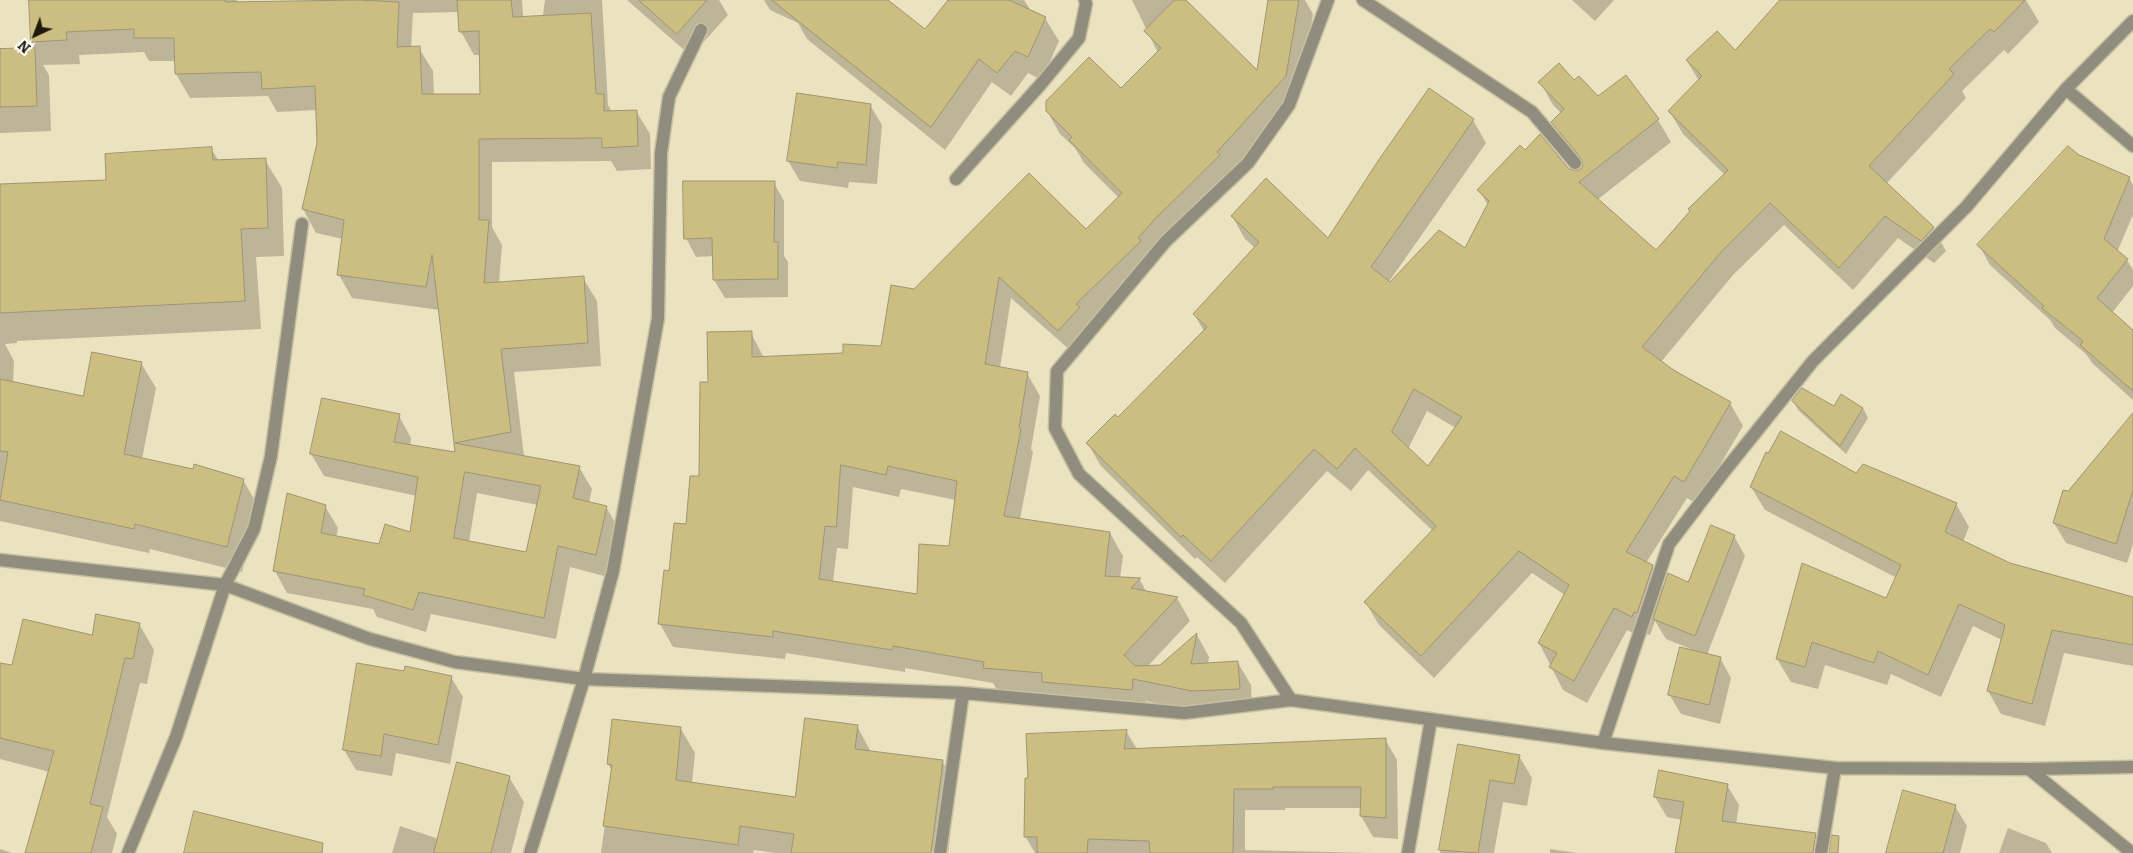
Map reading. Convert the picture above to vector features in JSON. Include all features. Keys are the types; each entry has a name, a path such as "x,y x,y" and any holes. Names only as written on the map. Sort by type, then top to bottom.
{"street":[{"path":"956,178 1042,84 1079,38 1086,4 1085,0"},
{"path":"1291,700 1241,624 1078,474 1056,428 1058,371 1166,241 1248,163 1289,105 1328,0"},
{"path":"1363,0 1532,112 1575,163"},
{"path":"1602,743 1669,544 1723,472 1813,361 1968,206 2066,89 2133,21"},
{"path":"530,853 584,680 613,571 658,318 661,153 669,97 700,30"},
{"path":"2066,89 2133,146"},
{"path":"128,853 176,737 225,585 254,529 271,456 302,224"},
{"path":"0,560 225,585 370,639 455,662 584,680 963,693 1184,713 1291,700 1602,743 1835,768 2029,770 2133,767"},
{"path":"940,853 963,693"},
{"path":"1408,853 1431,719"},
{"path":"1821,853 1835,768"},
{"path":"2029,770 2132,853"}],"building":[{"path":"29,0 225,0 225,2 359,0 399,2 397,47 420,46 422,94 480,94 479,31 459,32 457,0 511,0 513,17 591,13 596,94 604,94 604,111 637,110 638,146 602,148 602,138 479,139 479,220 489,220 484,283 584,276 588,343 501,349 511,432 454,443 432,255 426,287 337,275 344,220 302,209 317,143 315,86 262,89 261,72 175,74 174,38 134,38 134,29 66,32 67,40 31,42"},
{"path":"639,0 707,0 677,34"},
{"path":"772,0 888,0 925,29 948,0 1009,0 1046,17 1028,57 1015,51 997,73 979,59 931,127"},
{"path":"1175,0 1186,0 1257,70 1268,0 1299,0 1286,76 1217,152 1220,155 1138,238 1141,241 1076,304 1080,307 1058,331 999,277 985,364 1028,372 1019,428 1021,429 1004,516 1110,532 1105,576 1141,578 1131,588 1178,597 1124,655 1135,666 1160,665 1197,633 1191,664 1238,661 1240,689 1192,691 1133,679 1132,690 1042,682 1042,673 983,668 984,662 893,646 892,650 773,631 773,637 658,624 664,570 669,571 674,523 686,524 690,476 699,476 700,382 708,382 707,332 752,331 752,357 843,353 843,344 881,346 891,285 914,289 1029,173 1086,229 1122,193 1069,140 1072,137 1046,111 1046,101 1089,57 1121,88 1161,48 1144,31","holes":["841,465 886,475 888,466 957,481 949,546 919,544 917,594 819,579 825,526 836,527"]},
{"path":"1780,0 2025,0 1994,32 1990,29 1949,69 1954,74 1869,166 1934,227 1921,241 1885,216 1839,268 1770,203 1721,252 1642,347 1675,371 1731,402 1684,482 1674,476 1626,552 1653,565 1637,613 1634,612 1632,617 1614,608 1574,681 1549,667 1557,653 1538,643 1569,585 1519,551 1421,656 1364,602 1436,526 1355,448 1337,469 1314,449 1211,561 1183,535 1181,537 1086,443 1115,414 1118,417 1207,327 1193,314 1259,242 1231,216 1266,178 1328,238 1378,161 1429,88 1474,119 1371,267 1390,282 1439,230 1465,248 1489,201 1477,190 1520,145 1525,150 1540,134 1569,169 1576,171 1581,169 1583,165 1581,158 1551,122 1564,109 1538,82 1559,63 1574,80 1579,76 1598,96 1626,75 1659,119 1579,182 1656,250 1690,211 1688,209 1728,170 1668,111 1702,76 1686,60 1717,31 1735,50","holes":["1414,389 1462,417 1428,466 1392,432"]},
{"path":"35,48 37,106 0,107 0,49"},
{"path":"797,93 871,104 866,165 838,162 837,168 787,161"},
{"path":"2068,146 2079,155 2130,177 2104,239 2128,259 2097,298 2133,330 2133,391 2080,345 2083,341 2042,308 2044,306 1977,245"},
{"path":"212,147 213,160 266,158 268,228 241,229 245,301 0,313 0,184 106,180 105,154"},
{"path":"683,181 775,181 774,242 778,242 778,279 713,280 712,238 684,239"},
{"path":"92,352 142,362 124,454 193,469 194,464 244,479 227,547 135,524 134,529 0,500 8,452 0,451 0,379 83,396"},
{"path":"1802,388 1834,406 1841,394 1863,408 1840,446 1792,401"},
{"path":"322,398 400,414 394,442 455,452 454,443 580,466 573,498 607,506 596,555 558,546 544,618 419,592 413,610 363,595 365,589 273,571 287,493 326,505 321,533 379,544 385,524 410,532 418,477 310,454","holes":["465,472 541,486 526,552 454,538"]},
{"path":"2133,413 2133,490 2116,544 2053,523 2063,490 2068,491"},
{"path":"1781,431 1856,473 1863,464 1957,503 1945,532 2010,563 2133,597 2133,645 2052,630 2032,704 1987,691 2005,625 1959,604 1928,675 1878,651 1874,663 1812,642 1805,667 1776,659 1802,563 1886,598 1901,565 1750,487 1766,452 1768,453"},
{"path":"1711,525 1735,535 1695,636 1653,619 1668,573 1688,582"},
{"path":"96,614 140,623 133,659 125,658 90,804 103,807 91,853 25,853 54,751 0,738 0,663 12,665 23,619 92,635"},
{"path":"1680,647 1721,657 1709,705 1668,695"},
{"path":"357,663 404,671 405,666 452,676 438,745 384,734 381,756 343,750"},
{"path":"805,718 858,725 855,749 943,760 931,853 791,853 794,834 740,826 738,845 603,826 612,765 607,764 612,719 681,727 676,780 795,797"},
{"path":"1127,730 1124,749 1386,738 1386,818 1360,816 1361,787 1234,789 1233,853 1150,853 1149,841 1088,839 1087,853 1037,853 1037,837 1024,837 1025,778 1028,778 1026,734"},
{"path":"1458,744 1520,755 1514,784 1490,780 1478,853 1439,850"},
{"path":"457,762 510,776 491,853 434,853"},
{"path":"1659,770 1728,784 1722,821 1816,833 1813,853 1675,853 1684,802 1654,797"},
{"path":"1903,790 1956,805 1943,853 1886,853"},
{"path":"194,811 323,843 322,853 184,853"},
{"path":"1832,835 1839,836 1838,853 1829,853"}]}
